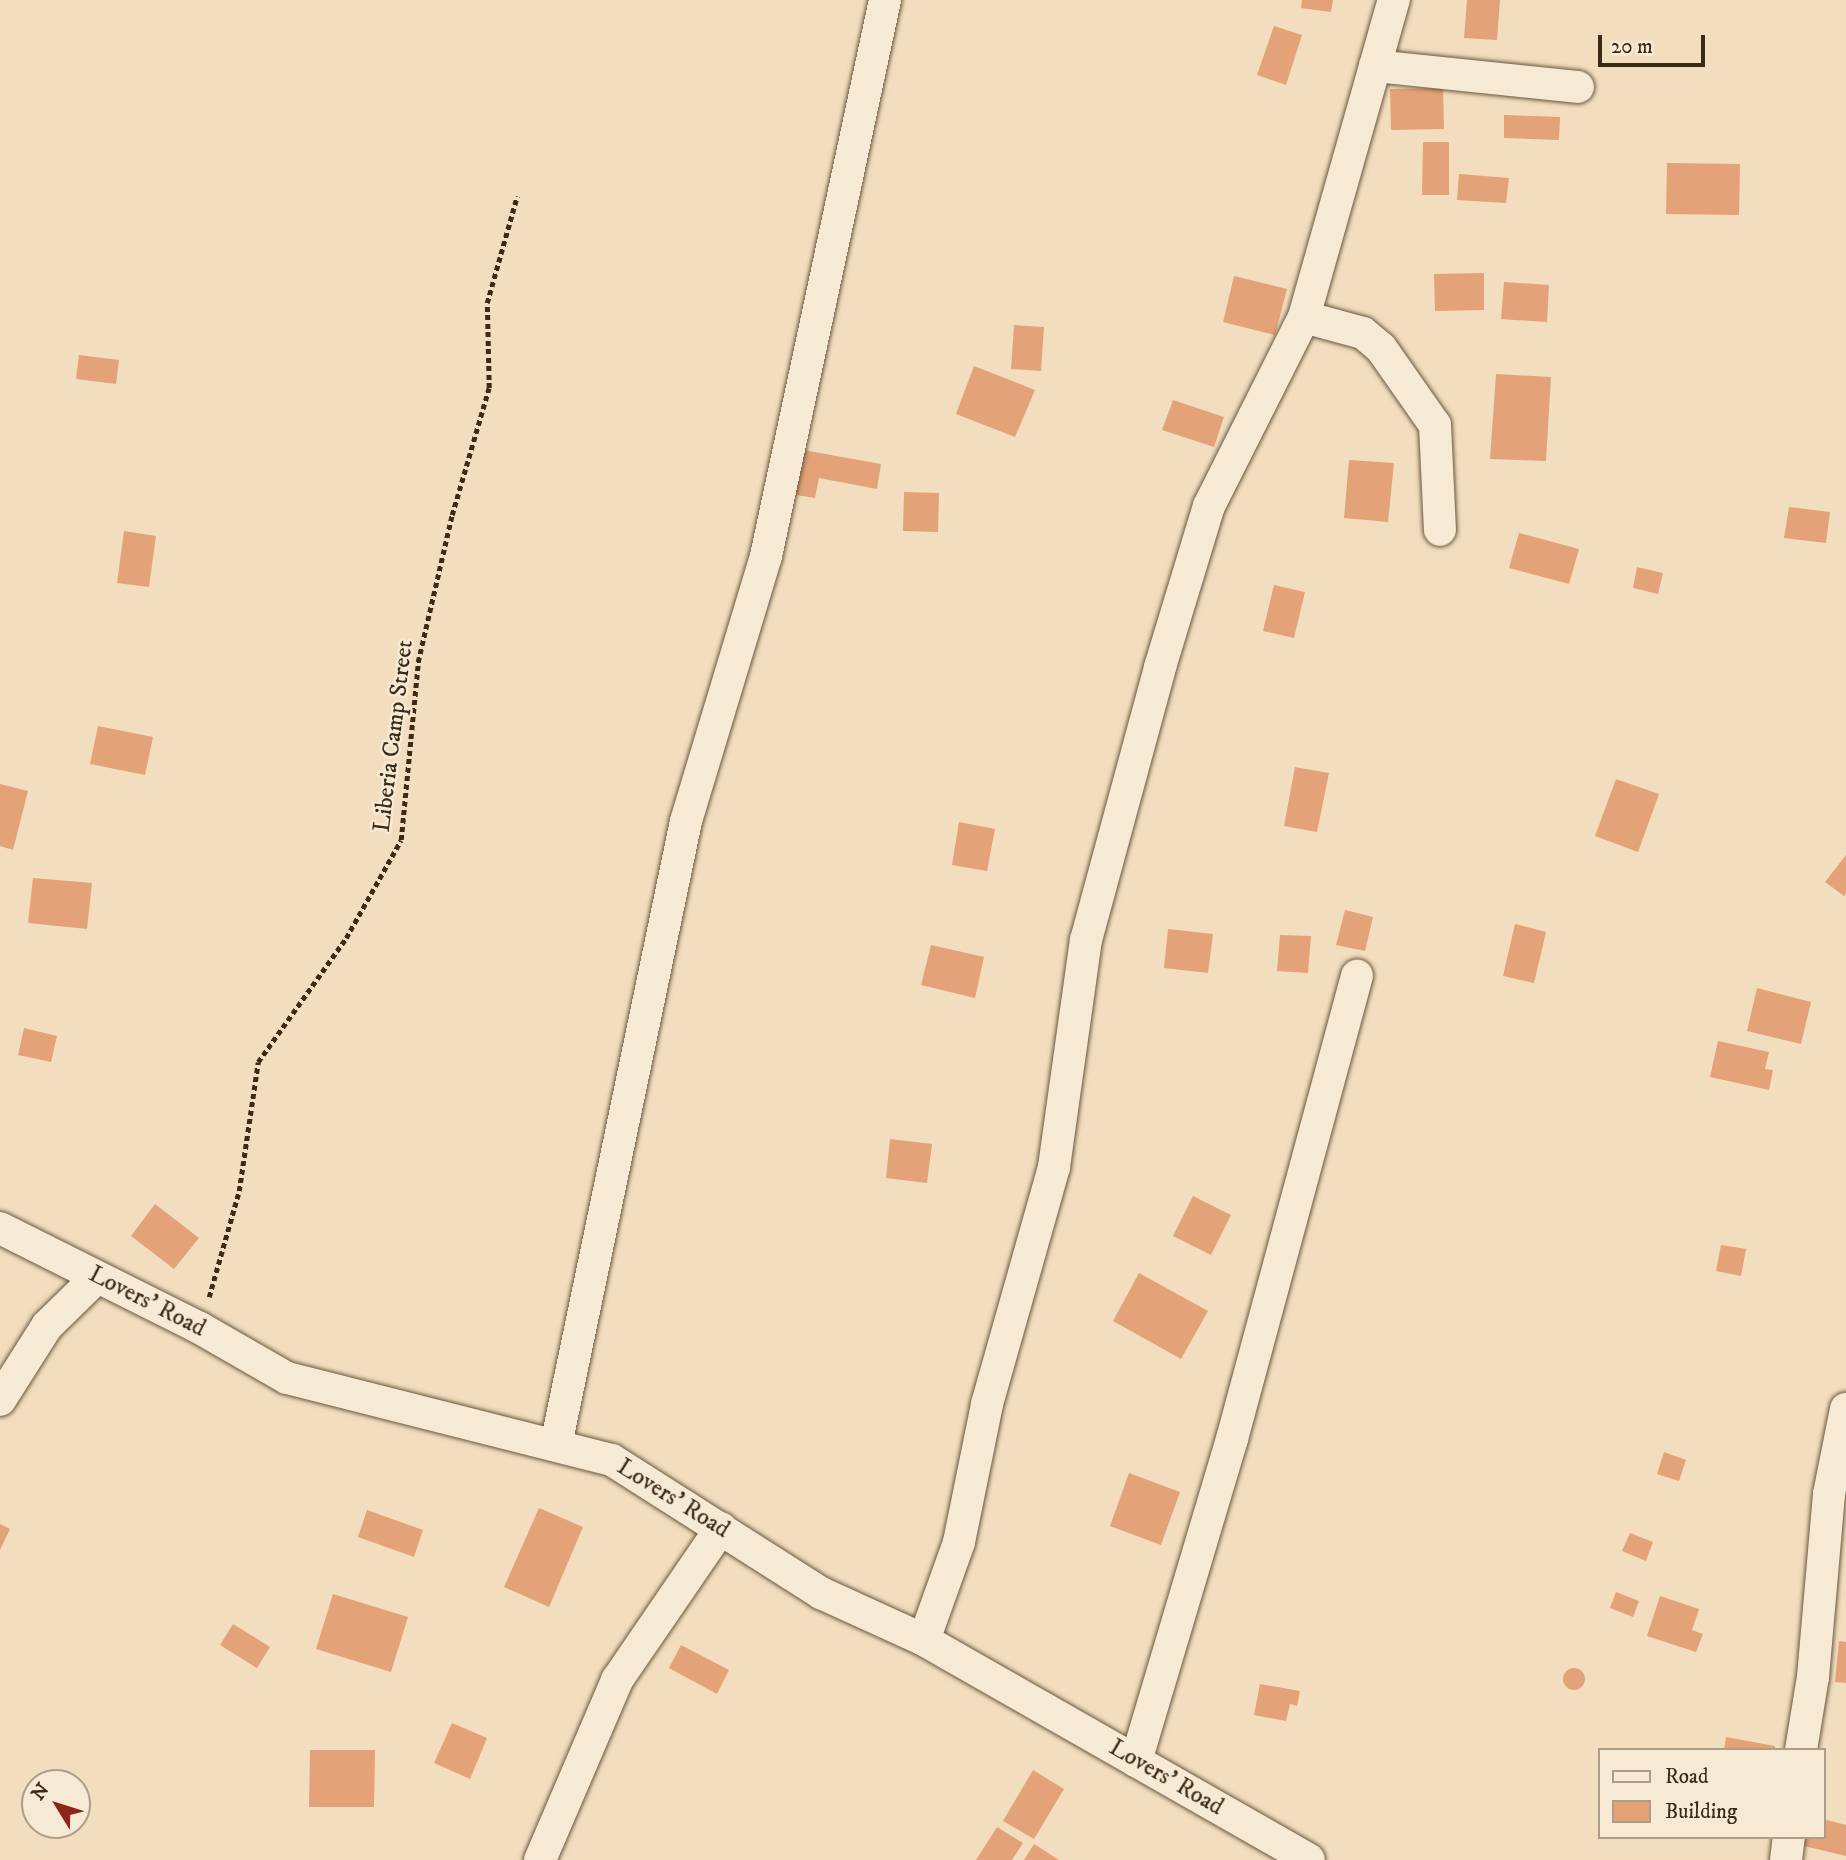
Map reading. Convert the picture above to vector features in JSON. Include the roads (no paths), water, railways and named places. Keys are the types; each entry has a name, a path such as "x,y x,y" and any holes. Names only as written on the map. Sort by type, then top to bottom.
{"street":[{"path":"556,1445 686,821 766,556 885,0"},
{"path":"924,1640 959,1542 987,1404 1054,1167 1086,940 1160,667 1209,506 1304,317 1394,0"},
{"path":"1375,66 1578,87"},
{"path":"1304,317 1363,333 1381,348 1435,425 1440,530"},
{"path":"1136,1761 1232,1439 1357,976"},
{"name":"Lovers' Road","path":"0,1228 200,1328 287,1378 612,1460 821,1593 924,1640 1136,1761 1294,1857"},
{"path":"0,1400 47,1326 97,1277"},
{"path":"1801,1748 1813,1677 1829,1494 1846,1409"},
{"path":"540,1860 575,1788 617,1680 721,1528"},
{"path":"1786,1860 1789,1839"}]}
